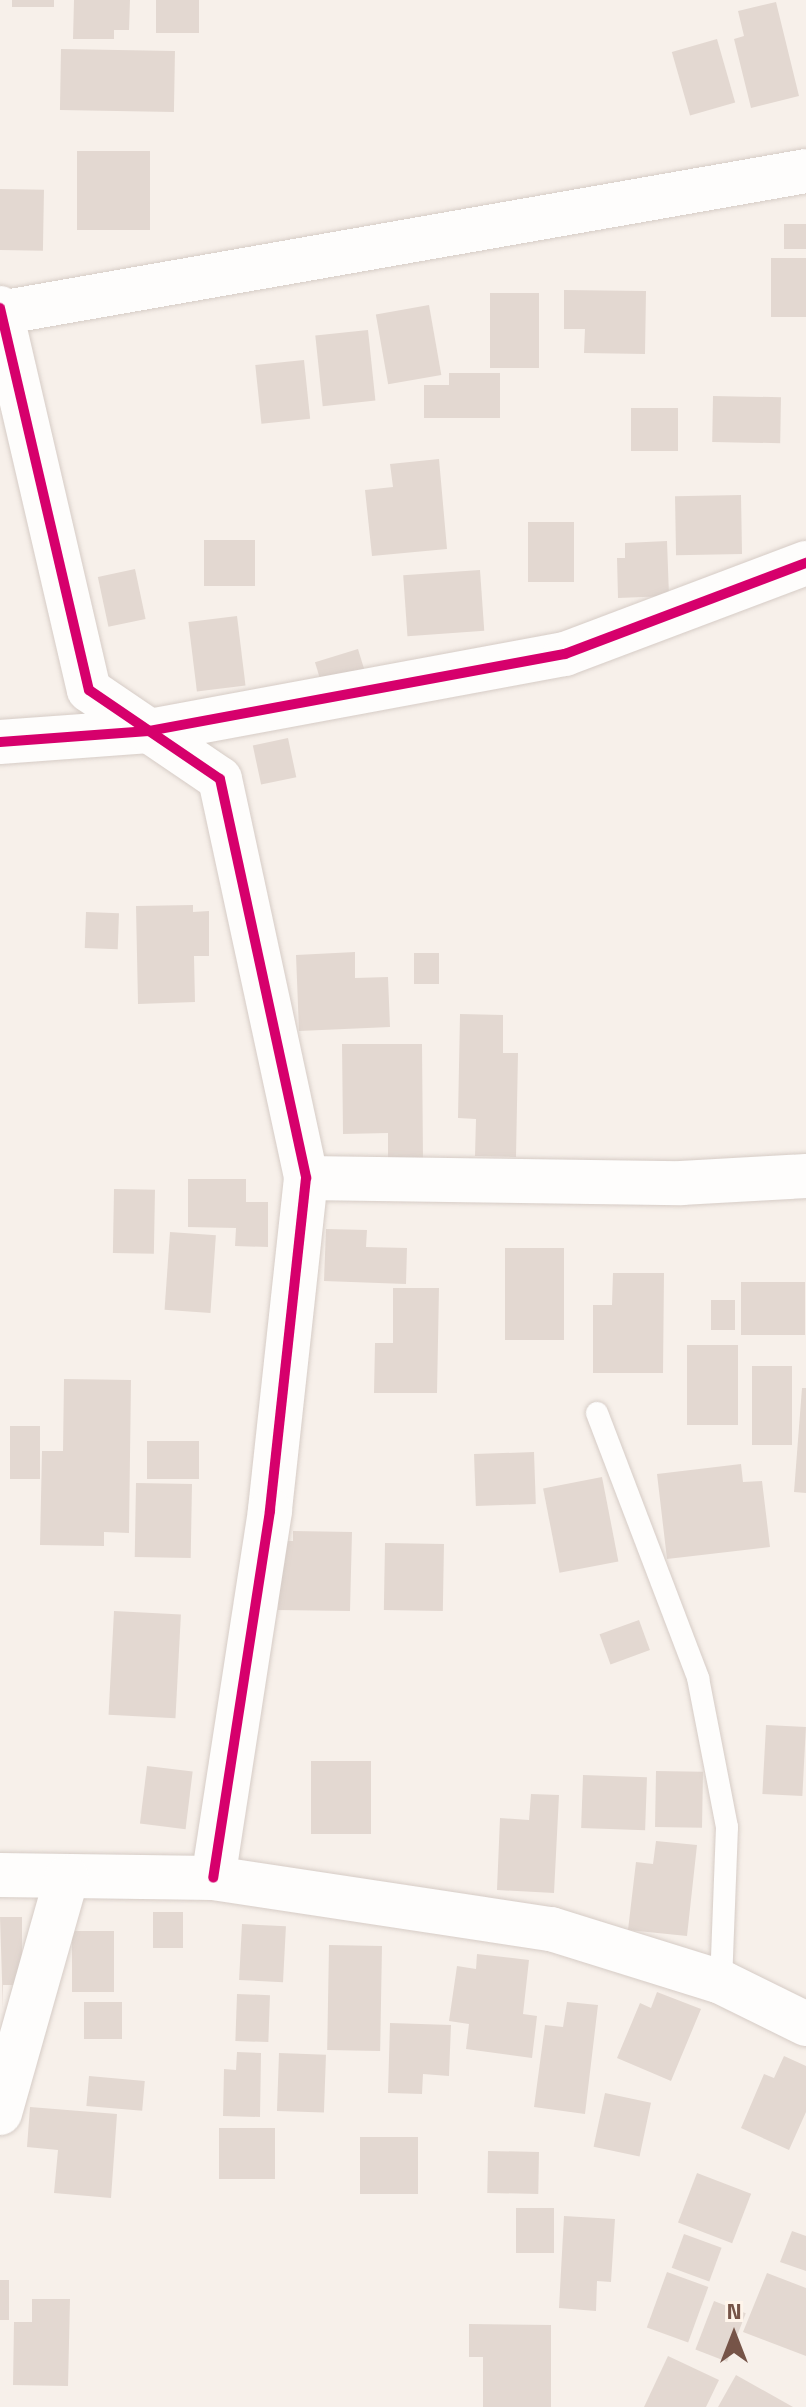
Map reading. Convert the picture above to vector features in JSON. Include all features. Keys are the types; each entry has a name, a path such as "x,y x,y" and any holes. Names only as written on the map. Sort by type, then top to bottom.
{"street":[{"path":"213,1878 270,1511 306,1178 220,779 89,690 0,311 806,171"},
{"path":"0,742 149,731 565,654 806,563"},
{"path":"306,1178 681,1183 806,1176"},
{"path":"0,1875 213,1878 551,1929 721,1982 806,2024"},
{"path":"0,2113 67,1877"}],"lane":[{"path":"597,1413 698,1678 727,1827 721,1982"}],"building":[{"path":"12,0 54,0 54,7 12,7"},
{"path":"74,0 130,0 129,30 114,30 114,39 73,39"},
{"path":"156,0 199,0 199,33 156,33"},
{"path":"776,2 799,96 751,108 734,39 744,36 738,11"},
{"path":"717,39 735,102 690,115 672,52"},
{"path":"61,49 175,51 174,112 60,110"},
{"path":"77,151 150,151 150,230 77,230"},
{"path":"0,189 44,190 43,251 0,250"},
{"path":"784,224 806,224 806,249 784,249"},
{"path":"771,258 806,258 806,317 771,317"},
{"path":"564,290 646,291 645,354 584,353 585,329 564,329"},
{"path":"490,293 539,293 539,368 490,368"},
{"path":"429,305 441,375 388,384 376,314"},
{"path":"368,330 375,401 323,406 315,336"},
{"path":"304,360 310,419 261,424 255,365"},
{"path":"449,373 500,373 500,418 424,418 424,385 449,385"},
{"path":"713,396 781,397 780,443 712,442"},
{"path":"631,408 678,408 678,451 631,451"},
{"path":"439,459 447,549 372,556 365,490 393,487 390,464"},
{"path":"741,495 742,554 676,555 675,496"},
{"path":"528,522 574,522 574,582 528,582"},
{"path":"204,540 255,540 255,586 204,586"},
{"path":"667,541 669,596 618,598 617,558 625,558 625,543"},
{"path":"135,569 146,619 108,627 98,577"},
{"path":"480,570 484,631 407,636 403,575"},
{"path":"237,616 246,685 197,691 188,622"},
{"path":"358,649 367,679 324,692 315,662"},
{"path":"288,738 296,777 261,785 253,745"},
{"path":"193,905 193,912 209,911 209,956 194,956 195,1002 138,1004 136,906"},
{"path":"86,912 119,913 118,949 85,948"},
{"path":"355,952 355,978 388,977 390,1027 299,1031 296,955"},
{"path":"414,953 439,953 439,984 414,984"},
{"path":"460,1014 503,1015 503,1053 518,1053 516,1157 475,1156 476,1119 458,1118"},
{"path":"342,1044 422,1044 423,1160 388,1161 388,1133 343,1134"},
{"path":"188,1179 246,1179 246,1202 268,1202 268,1247 235,1246 236,1228 188,1227"},
{"path":"114,1189 155,1190 154,1254 113,1253"},
{"path":"326,1229 367,1230 366,1247 407,1248 406,1284 324,1281"},
{"path":"170,1232 216,1235 210,1313 165,1310"},
{"path":"505,1248 564,1248 564,1340 505,1340"},
{"path":"613,1273 664,1273 663,1373 593,1373 593,1305 612,1305"},
{"path":"741,1282 805,1282 805,1335 741,1335"},
{"path":"393,1288 439,1288 437,1393 374,1393 375,1343 393,1343"},
{"path":"711,1300 735,1300 735,1330 711,1330"},
{"path":"687,1345 738,1345 738,1425 687,1425"},
{"path":"752,1366 792,1366 792,1445 752,1445"},
{"path":"64,1379 131,1380 129,1533 104,1532 104,1546 40,1545 42,1451 63,1451"},
{"path":"802,1388 806,1388 806,1493 794,1492"},
{"path":"10,1426 40,1426 40,1479 10,1479"},
{"path":"147,1441 199,1441 199,1479 147,1479"},
{"path":"534,1452 536,1504 476,1506 474,1454"},
{"path":"741,1464 743,1482 762,1481 770,1547 667,1559 657,1474"},
{"path":"602,1477 618,1561 560,1573 543,1488"},
{"path":"136,1483 192,1484 191,1558 135,1557"},
{"path":"293,1531 352,1532 350,1611 278,1610 279,1541 293,1541"},
{"path":"385,1543 444,1544 443,1611 384,1610"},
{"path":"114,1611 181,1615 175,1718 109,1715"},
{"path":"639,1620 650,1650 610,1664 600,1634"},
{"path":"766,1725 806,1727 802,1796 762,1794"},
{"path":"311,1761 371,1761 371,1834 311,1834"},
{"path":"147,1766 193,1772 186,1829 140,1824"},
{"path":"656,1771 703,1772 702,1828 655,1827"},
{"path":"583,1775 647,1777 645,1830 581,1828"},
{"path":"531,1794 559,1795 554,1893 497,1890 500,1818 529,1820"},
{"path":"656,1841 697,1845 687,1936 628,1930 636,1862 653,1864"},
{"path":"153,1912 183,1912 183,1948 153,1948"},
{"path":"0,1917 22,1917 22,1985 3,1985 3,2010"},
{"path":"242,1924 286,1926 283,1982 239,1980"},
{"path":"72,1931 114,1931 114,1992 72,1992"},
{"path":"329,1945 382,1946 380,2051 327,2050"},
{"path":"477,1954 529,1960 523,2014 537,2016 532,2058 466,2049 469,2024 449,2021 457,1966 476,1969"},
{"path":"657,1992 701,2009 671,2081 617,2058 640,2003 651,2008"},
{"path":"237,1994 270,1995 268,2042 235,2041"},
{"path":"84,2002 122,2002 122,2039 84,2039"},
{"path":"567,2002 598,2005 585,2114 534,2107 545,2025 563,2027"},
{"path":"390,2023 451,2025 449,2076 423,2074 422,2094 388,2093"},
{"path":"237,2052 261,2053 260,2117 223,2116 224,2069 236,2070"},
{"path":"279,2053 326,2055 324,2113 277,2111"},
{"path":"784,2056 806,2066 806,2112 789,2150 741,2128 764,2074 774,2078"},
{"path":"89,2076 145,2081 142,2111 86,2106"},
{"path":"605,2093 651,2103 640,2157 594,2147"},
{"path":"30,2107 117,2114 111,2198 54,2193 58,2150 27,2147"},
{"path":"219,2128 275,2128 275,2179 219,2179"},
{"path":"360,2137 418,2137 418,2194 360,2194"},
{"path":"488,2151 539,2152 538,2194 487,2193"},
{"path":"697,2173 751,2194 732,2243 678,2222"},
{"path":"516,2208 554,2208 554,2253 516,2253"},
{"path":"564,2216 615,2219 611,2282 597,2281 596,2311 559,2308"},
{"path":"792,2231 806,2236 806,2271 780,2262"},
{"path":"684,2234 722,2248 709,2282 672,2268"},
{"path":"667,2272 708,2287 688,2342 647,2327"},
{"path":"767,2273 806,2288 806,2356 743,2332"},
{"path":"0,2280 9,2280 9,2320 0,2320"},
{"path":"32,2299 70,2299 68,2386 13,2385 14,2322 32,2322"},
{"path":"714,2301 746,2313 727,2362 695,2350"},
{"path":"469,2324 551,2325 551,2407 483,2407 483,2357 469,2357"},
{"path":"668,2356 719,2380 706,2407 644,2407"},
{"path":"736,2375 793,2407 718,2407"}],"cycle path":[{"path":"0,308 89,690 220,779 306,1178 270,1511 213,1878"},
{"path":"0,742 149,731 565,654 806,563"}]}
